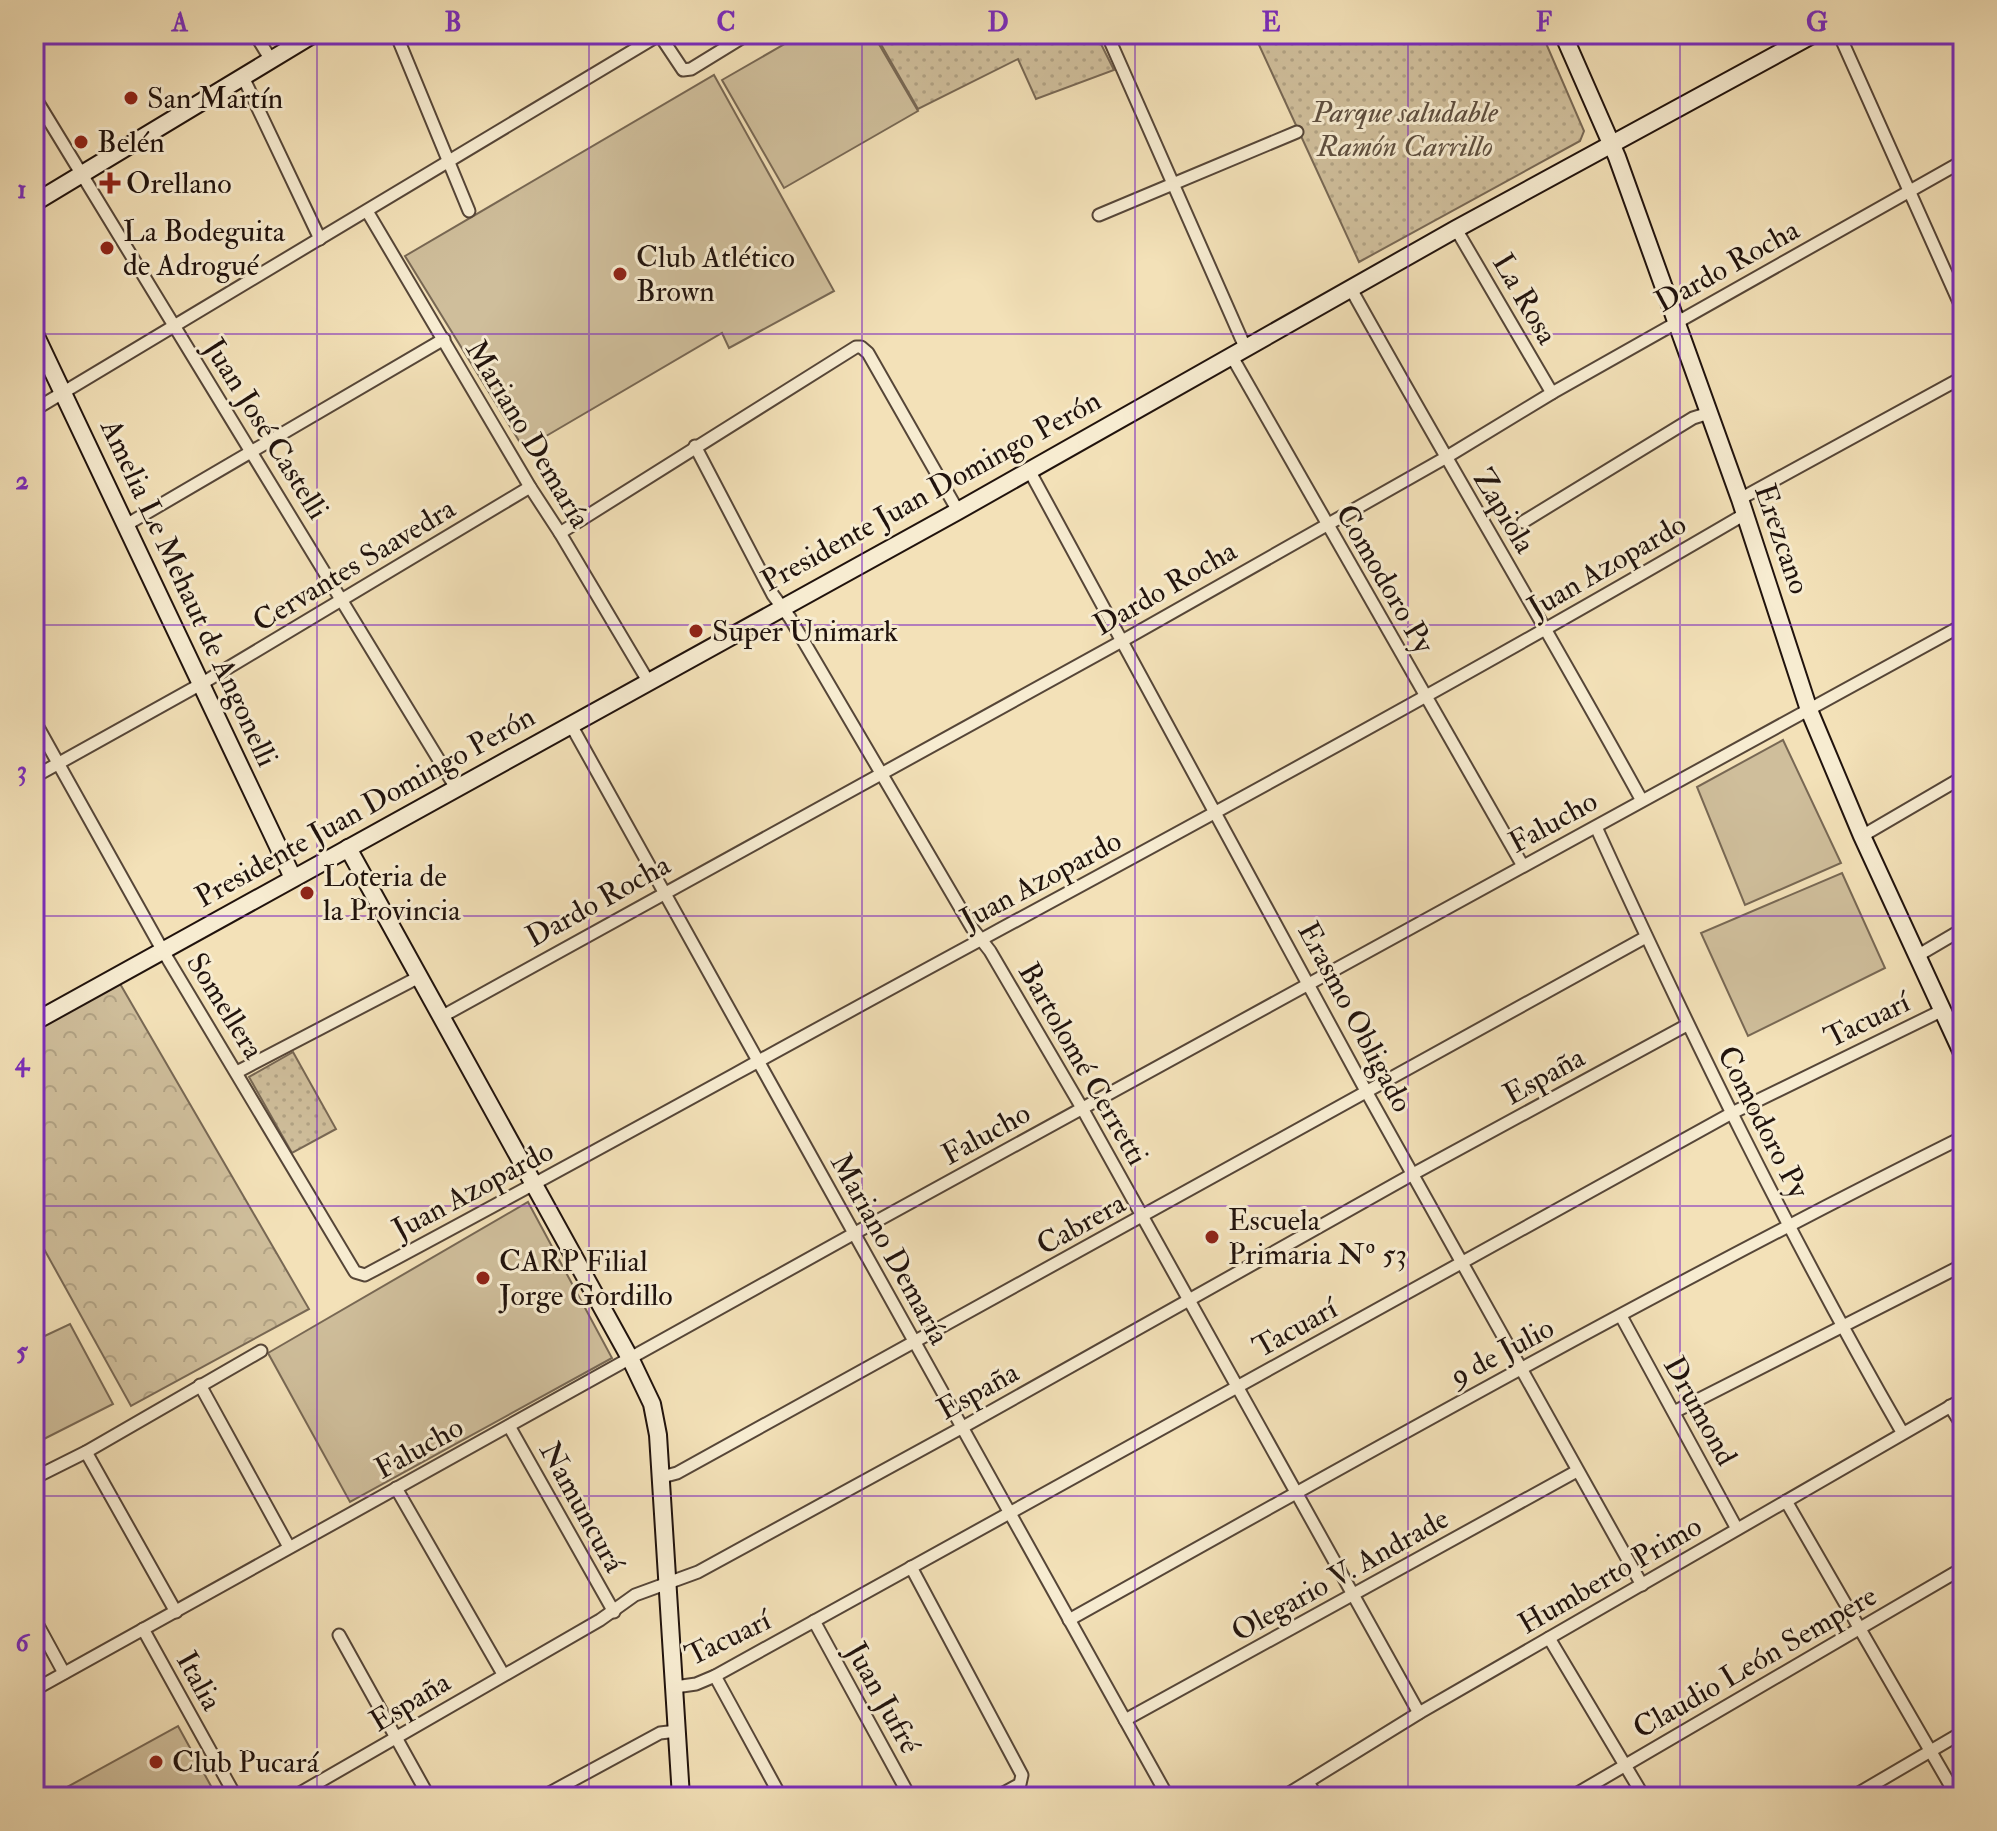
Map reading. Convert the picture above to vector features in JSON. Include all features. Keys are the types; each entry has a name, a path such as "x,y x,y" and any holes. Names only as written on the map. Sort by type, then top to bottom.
{"street":[{"path":"255,34 271,60"},
{"path":"34,203 314,34"},
{"path":"396,34 469,211"},
{"path":"34,410 659,34 683,70 691,69 748,34"},
{"name":"Comodoro Py","path":"1107,34 1175,183 1238,351 1326,524 1523,866"},
{"name":"Erezcano","path":"1563,34 1611,144 1709,413 1809,710 1862,836 1963,1055"},
{"name":"Presidente Juan Domingo Perón","path":"34,1022 958,511 1456,229 1814,34"},
{"path":"1839,34 1963,311"},
{"path":"243,77 320,239"},
{"name":"Juan José Castelli","path":"34,96 456,788"},
{"path":"1099,215 1297,132"},
{"name":"Dardo Rocha","path":"441,1017 1122,641 1963,161"},
{"name":"Mariano Demaría","path":"367,211 648,681"},
{"name":"La Rosa","path":"1456,229 1552,393"},
{"name":"Zapiola","path":"1351,289 1445,458 1548,630 1641,799"},
{"name":"Amelia Le Mehaut de Angonelli","path":"34,332 293,878"},
{"path":"126,525 444,339"},
{"path":"560,533 856,347 868,353 958,511"},
{"name":"Juan Azopardo","path":"355,1272 365,1275 534,1186 1548,630 1742,507 1963,377"},
{"path":"1523,522 1693,418 1709,413"},
{"name":"Bartolomé Cerretti","path":"695,446 773,595 1082,1108 1419,1713"},
{"name":"Erasmo Obligado","path":"1029,470 1366,1091 1642,1585"},
{"name":"Cervantes Saavedra","path":"34,777 201,684 530,487"},
{"name":"Falucho","path":"34,1690 855,1233 1596,827 1641,799 1963,625"},
{"name":"Somellera","path":"34,720 163,951 355,1272"},
{"name":"Mariano Demaría","path":"571,725 1168,1797"},
{"path":"1862,836 1963,777"},
{"name":"Comodoro Py","path":"1596,827 1687,1025 1842,1328 1902,1432"},
{"path":"348,848 631,1360 652,1404 662,1477 681,1797"},
{"name":"Tacuarí","path":"1917,956 1963,929"},
{"name":"Cabrera","path":"662,1477 677,1473 916,1343 1646,937"},
{"path":"237,1072 419,977"},
{"name":"Tacuarí","path":"675,1687 696,1684 715,1676 1732,1113 1941,1011"},
{"name":"España","path":"293,1797 614,1612 635,1595 698,1572 1687,1025"},
{"name":"9 de Julio","path":"1069,1620 1521,1368 1788,1224 1963,1137"},
{"path":"1674,1412 1963,1265"},
{"name":"Drumond","path":"1621,1316 1737,1529"},
{"path":"34,1478 86,1452 261,1351"},
{"path":"200,1385 289,1547"},
{"name":"Humberto Primo","path":"1283,1797 1419,1713 1963,1399"},
{"path":"1950,1406 1963,1427"},
{"name":"Namuncurá","path":"509,1426 614,1612"},
{"name":"Italia","path":"86,1452 176,1612"},
{"name":"Olegario V. Andrade","path":"1125,1720 1577,1471"},
{"path":"396,1488 503,1674"},
{"path":"1786,1501 1957,1797"},
{"path":"911,1567 1022,1775 1020,1784 996,1797"},
{"name":"Claudio León Sempere","path":"1571,1797 1963,1568"},
{"path":"34,1618 64,1673"},
{"name":"Juan Jufré","path":"814,1621 910,1797"},
{"name":"Italia","path":"143,1629 236,1797"},
{"path":"339,1635 429,1797"},
{"path":"1549,1638 1644,1797"},
{"path":"715,1676 781,1797"},
{"path":"542,1797 660,1733 677,1731"},
{"path":"1852,1797 1963,1732"},
{"path":"1308,1782 1317,1797"}],"green space":[{"path":"802,34 873,34 918,111 784,188 722,80"},
{"path":"875,34 1023,34 1027,44 1053,34 1096,34 1114,70 1036,99 1018,59 918,109"},
{"name":"Parque saludable Ramón Carrillo","path":"1254,34 1542,34 1584,131 1580,141 1359,262"},
{"name":"Club Atlético Brown","path":"714,75 834,291 729,348 722,333 524,449 405,256"},
{"path":"1783,740 1841,863 1745,905 1697,787"},
{"path":"1842,873 1885,968 1748,1036 1701,933"},
{"path":"119,982 309,1309 131,1406 34,1231 34,1029"},
{"path":"293,1052 336,1129 292,1153 249,1077"},
{"name":"CARP Filial Jorge Gordillo","path":"528,1202 612,1358 350,1502 268,1353"},
{"path":"70,1324 113,1404 34,1444 34,1341"},
{"name":"Club Pucará","path":"178,1726 217,1797 49,1797"}],"place":[{"name":"San Martín","path":"131,98"},
{"name":"Belén","path":"81,142"},
{"name":"Orellano","path":"110,183"},
{"name":"La Bodeguita de Adrogué","path":"107,248"},
{"name":"Club Atlético Brown","path":"620,274"},
{"name":"Super Unimark","path":"696,631"},
{"name":"Loteria de la Provincia","path":"307,893"},
{"name":"Escuela Primaria Nº 53","path":"1212,1237"},
{"name":"CARP Filial Jorge Gordillo","path":"483,1278"},
{"name":"Club Pucará","path":"156,1762"}]}
